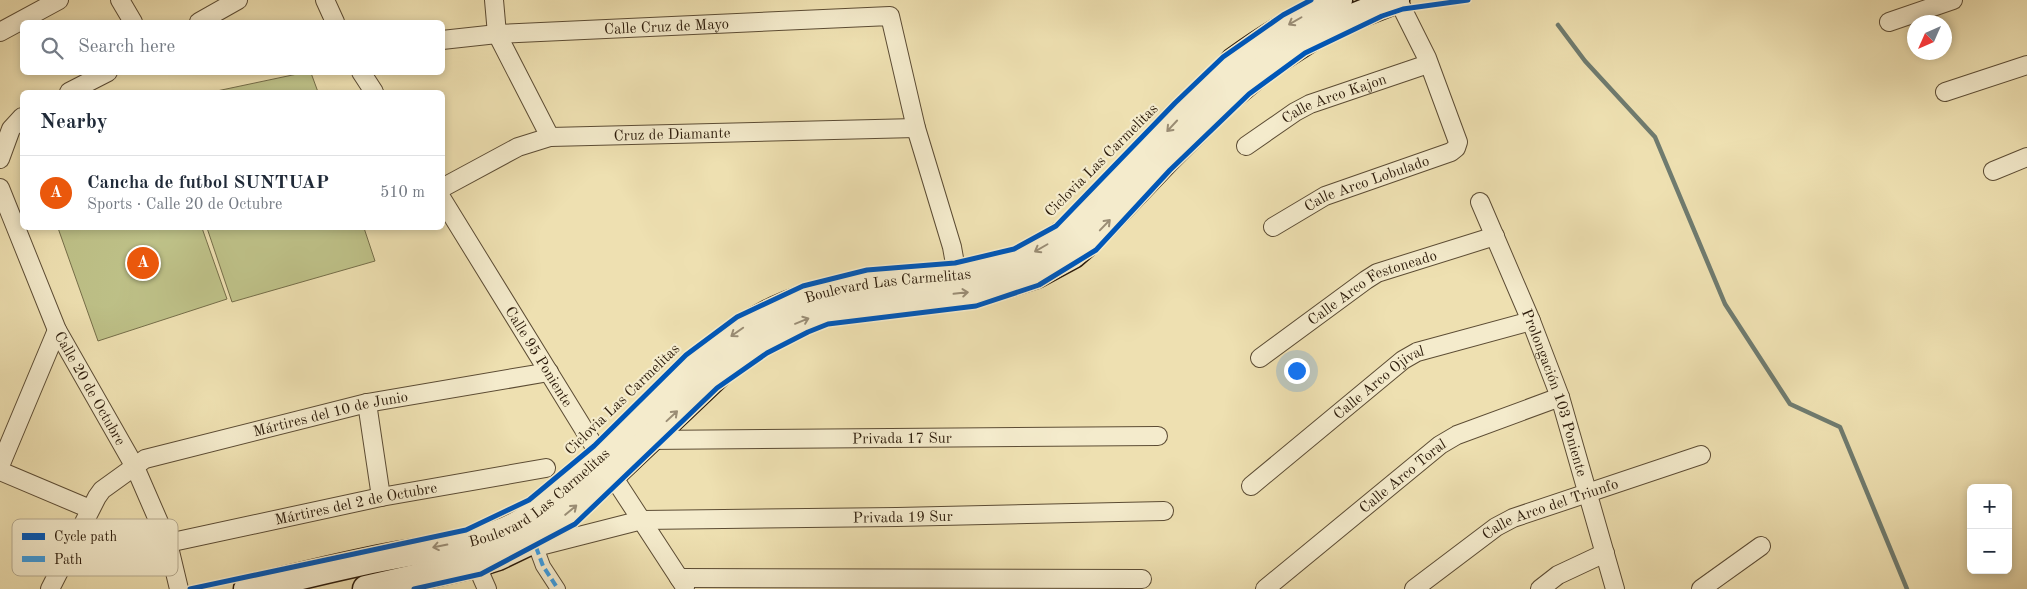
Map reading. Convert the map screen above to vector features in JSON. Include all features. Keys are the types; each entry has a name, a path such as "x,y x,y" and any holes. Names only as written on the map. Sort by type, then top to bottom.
{"main road":[{"name":"Boulevard Las Carmelitas","path":"247,589 359,563 483,538 501,532 538,512 647,440 729,364 757,343 789,326 830,311 868,303 985,291 1038,250 1067,232 1088,215 1234,61 1295,20 1338,0"},
{"name":"Boulevard Las Carmelitas","path":"376,588 476,564 531,545 566,514 699,364 724,342 760,318 810,296 852,286 899,280 957,276 1036,275 1073,255 1088,242 1224,102 1267,66 1317,34 1345,20 1397,0"},
{"path":"359,563 376,588"}],"street":[{"path":"22,20 59,0"},
{"path":"120,0 131,20"},
{"path":"203,20 238,0"},
{"path":"325,0 334,20"},
{"path":"494,0 497,34 550,137"},
{"path":"1397,0 1428,64"},
{"path":"1889,22 1953,0"},
{"name":"Calle Cruz de Mayo","path":"445,40 497,34 890,16 916,128"},
{"path":"0,32 20,21"},
{"name":"Calle Arco Lobulado","path":"1273,227 1326,196 1451,152 1456,148 1458,142 1428,64"},
{"name":"Calle Arco Kajon","path":"1246,146 1295,112 1310,104 1428,64"},
{"path":"1945,92 2027,64"},
{"path":"74,90 102,75"},
{"path":"364,75 373,90"},
{"path":"0,159 11,129 20,119"},
{"path":"916,128 952,247 957,276"},
{"name":"Cruz de Diamante","path":"445,186 518,147 550,137 916,128"},
{"path":"1993,171 2027,157"},
{"name":"Calle 20 de Octubre","path":"1,197 58,330 134,467 157,519"},
{"name":"Prolongación 103 Poniente","path":"1480,202 1531,321 1560,397 1615,589"},
{"name":"Calle 95 Poniente","path":"445,204 607,466 683,583"},
{"name":"Calle Arco Festoneado","path":"1260,358 1377,273 1495,236"},
{"name":"Calle Arco Ojival","path":"1251,486 1403,360 1418,352 1531,321"},
{"path":"0,466 58,330"},
{"name":"Mártires del 10 de Junio","path":"85,519 102,490 145,459 368,403 549,372"},
{"name":"Calle Arco Toral","path":"1265,589 1440,445 1457,435 1560,397"},
{"path":"368,403 381,497"},
{"name":"Privada 17 Sur","path":"647,440 1158,436"},
{"name":"Calle Arco del Triunfo","path":"1414,589 1496,527 1513,518 1701,455"},
{"name":"Mártires del 2 de Octubre","path":"178,541 381,497 546,468"},
{"path":"0,471 90,509"},
{"name":"Privada 19 Sur","path":"531,545 642,520 897,517 1164,510"},
{"path":"531,545 558,589"},
{"path":"1701,589 1761,546"},
{"path":"1540,589 1558,575 1605,553"},
{"path":"476,564 487,589"},
{"name":"Mártires del 10 de Junio","path":"50,589 56,576"},
{"name":"Calle 20 de Octubre","path":"176,576 179,589"},
{"path":"683,583 1142,579"}],"green space":[{"path":"293,75 312,75 317,90 221,90"},
{"path":"59,230 203,230 227,299 98,341"},
{"path":"208,230 365,230 375,261 232,302"}],"waterway":[{"path":"1558,25 1585,61 1655,137 1725,304 1790,404 1840,427 1907,589"}],"marked path":[{"path":"536,547 543,566 558,589"}],"cycle path":[{"name":"Ciclovia Las Carmelitas","path":"190,589 466,530 529,500 594,446 686,355 737,317 803,286 867,270 955,263 1014,249 1056,226 1175,103 1223,57 1283,15 1311,0"},
{"path":"414,589 481,574 575,524 717,388 767,353 808,332 828,324 976,306 1039,285 1096,250 1170,170 1249,94 1305,53 1382,16 1403,9 1468,0"}],"place":[{"name":"Cancha de futbol SUNTUAP","path":"143,263"}]}
